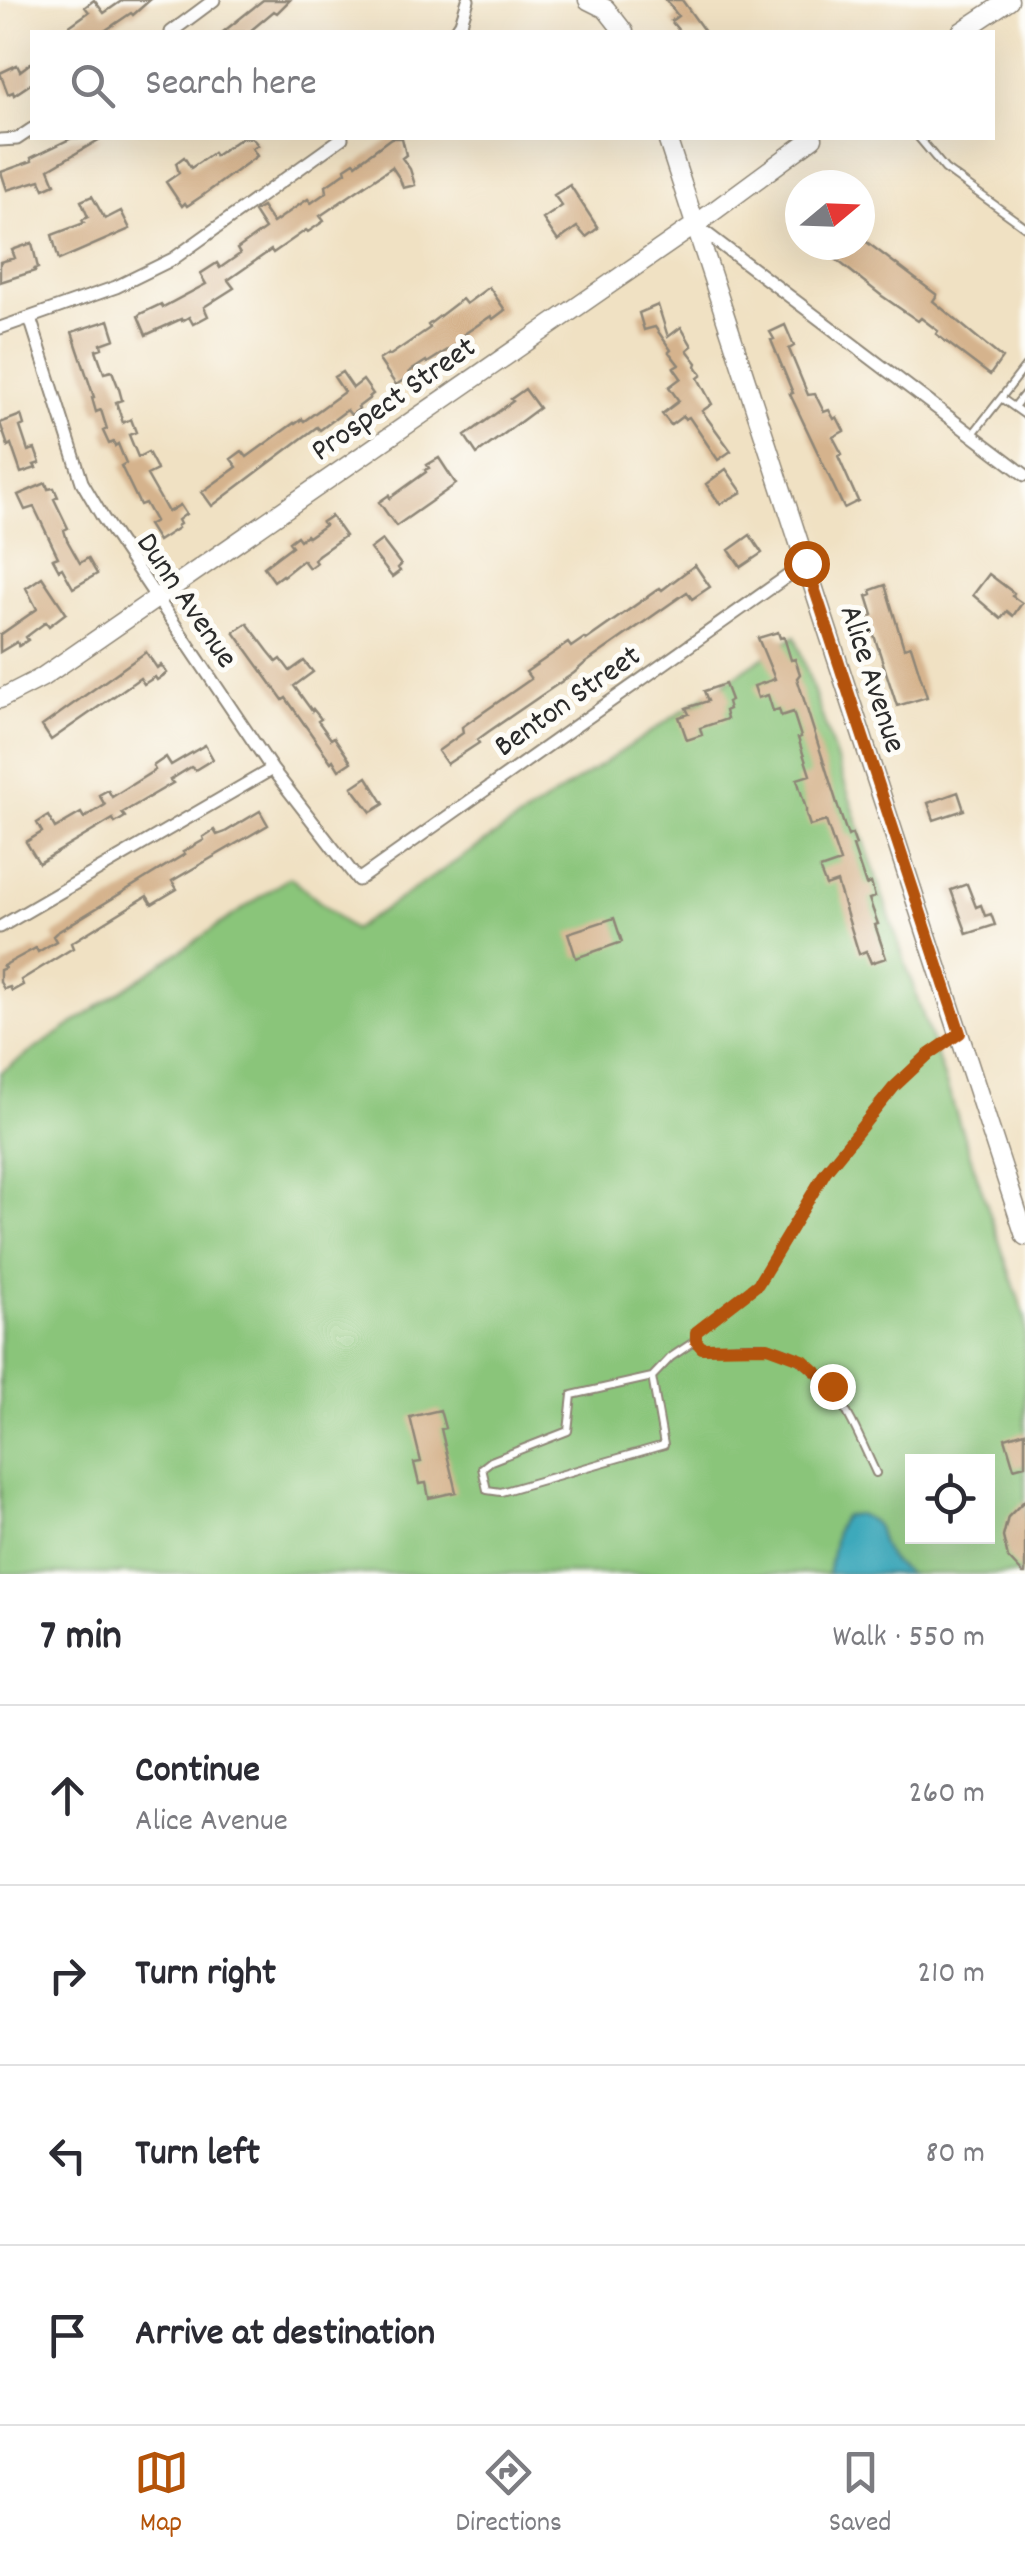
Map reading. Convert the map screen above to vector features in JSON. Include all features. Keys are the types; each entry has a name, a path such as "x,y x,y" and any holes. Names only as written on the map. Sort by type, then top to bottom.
{"street":[{"path":"174,30 214,0"},
{"path":"456,30 468,0"},
{"path":"965,30 1007,0"},
{"path":"602,3 622,30"},
{"path":"0,140 30,131"},
{"path":"0,328 116,287 172,260 339,140"},
{"name":"Alice Avenue","path":"668,140 1025,1236"},
{"name":"Prospect Street","path":"0,699 41,678 695,225 810,140"},
{"path":"695,225 1025,475"},
{"name":"Dunn Avenue","path":"30,318 82,482 154,598 272,769 358,880"},
{"name":"Benton Street","path":"358,880 806,563"},
{"path":"0,928 272,769"}],"lane":[{"path":"921,140 946,169 1025,227"},
{"path":"972,435 1025,367"},
{"path":"1014,407 1025,393"},
{"path":"1001,398 1025,415"},
{"path":"876,1473 832,1386 803,1360 768,1347 702,1348 696,1341 696,1332 758,1284 826,1171 894,1087 928,1055 960,1033"},
{"path":"652,1377 664,1445 501,1492 488,1490 482,1468 491,1461 568,1431 572,1395 652,1377 671,1357 696,1341"}],"green space":[{"path":"795,636 1025,1318 1025,1574 0,1574 0,1073 290,877 353,930"}],"water":[{"path":"857,1514 875,1524 887,1555 909,1574 828,1574 836,1531 843,1516"}],"building":[{"path":"94,0 104,13 123,0 150,0 106,30 64,30 89,12 85,7"},
{"path":"263,0 290,0 251,30 226,30"},
{"path":"666,0 682,0 704,30 678,30 671,21 678,16"},
{"path":"30,64 30,84 14,95 8,94 0,73 17,65 20,71"},
{"path":"68,140 99,140 49,169 55,184 44,189 40,180 7,190 1,172 32,161 31,158"},
{"path":"238,140 254,140 258,145 252,148 257,156 182,206 166,182 179,173 176,163 184,157 191,168 213,153 215,156"},
{"path":"388,140 402,140 406,155 402,158 415,185 403,188 392,167 320,216 324,221 273,253 271,250 228,280 234,288 204,307 208,316 193,324 189,317 181,319 146,335 140,314 161,304 163,307 206,284 200,274 217,263 220,268 240,254 237,249 265,229 254,212 262,207 273,223 308,199 311,203 327,192 326,186 346,172 345,168"},
{"path":"570,185 598,228 586,237 577,227 558,241 543,219 562,206 554,195"},
{"path":"92,196 105,219 121,211 130,229 59,260 52,235 84,223 82,220 88,217 81,201"},
{"path":"32,243 38,268 0,282 0,262 15,258 12,250"},
{"path":"875,248 937,295 933,301 1002,358 990,375 921,318 918,321 837,260 875,260"},
{"path":"489,287 505,310 409,372 411,375 396,385 379,360 430,328 428,325 462,299 466,304"},
{"path":"658,305 668,337 681,327 692,346 687,350 697,363 702,375 698,378 712,404 702,411 731,451 718,460 689,417 683,416 671,425 662,414 679,401 669,387 681,378 674,368 679,365 655,327 644,330 639,313"},
{"path":"109,320 115,339 96,350 104,373 112,371 119,389 122,400 116,402 123,423 131,419 136,432 129,435 138,457 148,452 156,467 147,475 168,512 180,505 186,514 178,520 178,528 158,541 148,525 155,521 145,503 140,505 121,466 126,463 118,444 109,444 103,431 107,429 101,410 96,412 72,332"},
{"path":"785,325 794,346 789,349 808,395 815,394 824,412 829,410 834,419 837,417 844,431 833,437 858,501 844,508 790,394 793,393 771,340 774,339 770,332"},
{"path":"342,372 353,388 363,380 373,394 370,398 351,415 347,410 320,430 317,427 212,506 202,492 237,467 231,459 242,451 247,457 344,392 334,377"},
{"path":"525,389 539,408 477,454 465,436"},
{"path":"21,415 24,425 20,427 28,451 35,449 40,463 21,473 0,423"},
{"path":"439,458 456,484 396,526 379,502 426,472 427,465"},
{"path":"726,469 742,492 720,504 706,484"},
{"path":"46,483 58,497 54,499 68,528 64,530 67,540 80,563 88,558 97,574 73,588 53,559 58,557 34,507 25,510 18,495"},
{"path":"331,516 345,536 318,555 309,568 303,560 274,581 264,567 292,546 289,542 297,536 300,540 308,537"},
{"path":"750,535 762,553 741,567 729,550"},
{"path":"382,540 401,565 392,577 370,549"},
{"path":"695,565 710,587 692,599 687,592 447,764 438,751 463,733 462,727 531,679 526,672 568,643 571,647 586,640"},
{"path":"989,574 1022,603 1013,616 1007,611 1001,619 973,595"},
{"path":"42,577 66,613 49,626 46,622 19,646 17,642 0,652 0,635 37,609 26,588"},
{"path":"885,585 904,648 911,646 927,697 897,706 868,617 873,615 867,596 872,594 871,590"},
{"path":"247,623 277,662 281,659 290,671 304,661 313,672 294,686 351,762 339,770 286,698 283,700 234,632"},
{"path":"778,632 780,638 784,637 791,660 795,659 800,674 797,678 840,813 848,836 852,834 856,845 853,846 866,885 871,883 875,897 869,899 886,958 871,963 866,951 859,954 837,882 826,886 820,871 840,862 826,821 810,826 806,814 797,779 810,775 793,712 781,716 779,709 773,711 768,695 758,698 754,686 775,679 758,638"},
{"path":"146,652 157,668 161,665 167,673 144,684 140,678 51,740 42,726"},
{"path":"725,684 731,700 725,711 727,719 700,728 702,735 687,740 679,717 689,714 686,708 708,701 704,691"},
{"path":"205,745 213,759 170,780 173,783 122,813 125,817 115,823 113,819 39,863 26,842 42,832 37,823 48,816 55,828 81,813 84,818 105,805 99,795 108,790 112,797 155,770 153,766 166,757 171,765"},
{"path":"367,777 384,804 371,812 352,787"},
{"path":"958,792 964,810 934,820 928,803"},
{"path":"260,811 268,825 172,881 177,889 152,904 147,896 71,943 73,948 21,980 23,985 12,991 10,987 4,989 0,982 3,966 56,941 56,933 185,854 214,830 217,835 225,832"},
{"path":"967,884 976,907 981,905 985,916 991,914 995,925 967,934 951,890"},
{"path":"614,918 622,942 576,958 568,933"},
{"path":"440,1410 456,1492 429,1498 426,1483 419,1484 414,1463 421,1462 410,1417"},
{"path":"1025,1432 1025,1465 1014,1468 1005,1438"},
{"path":"1025,1500 1023,1574 1008,1558 1003,1537 1008,1517"}],"route":[{"path":"806,563 960,1033 928,1055 894,1087 826,1171 758,1284 696,1332 696,1341 702,1348 768,1347 803,1360 832,1386"}]}
